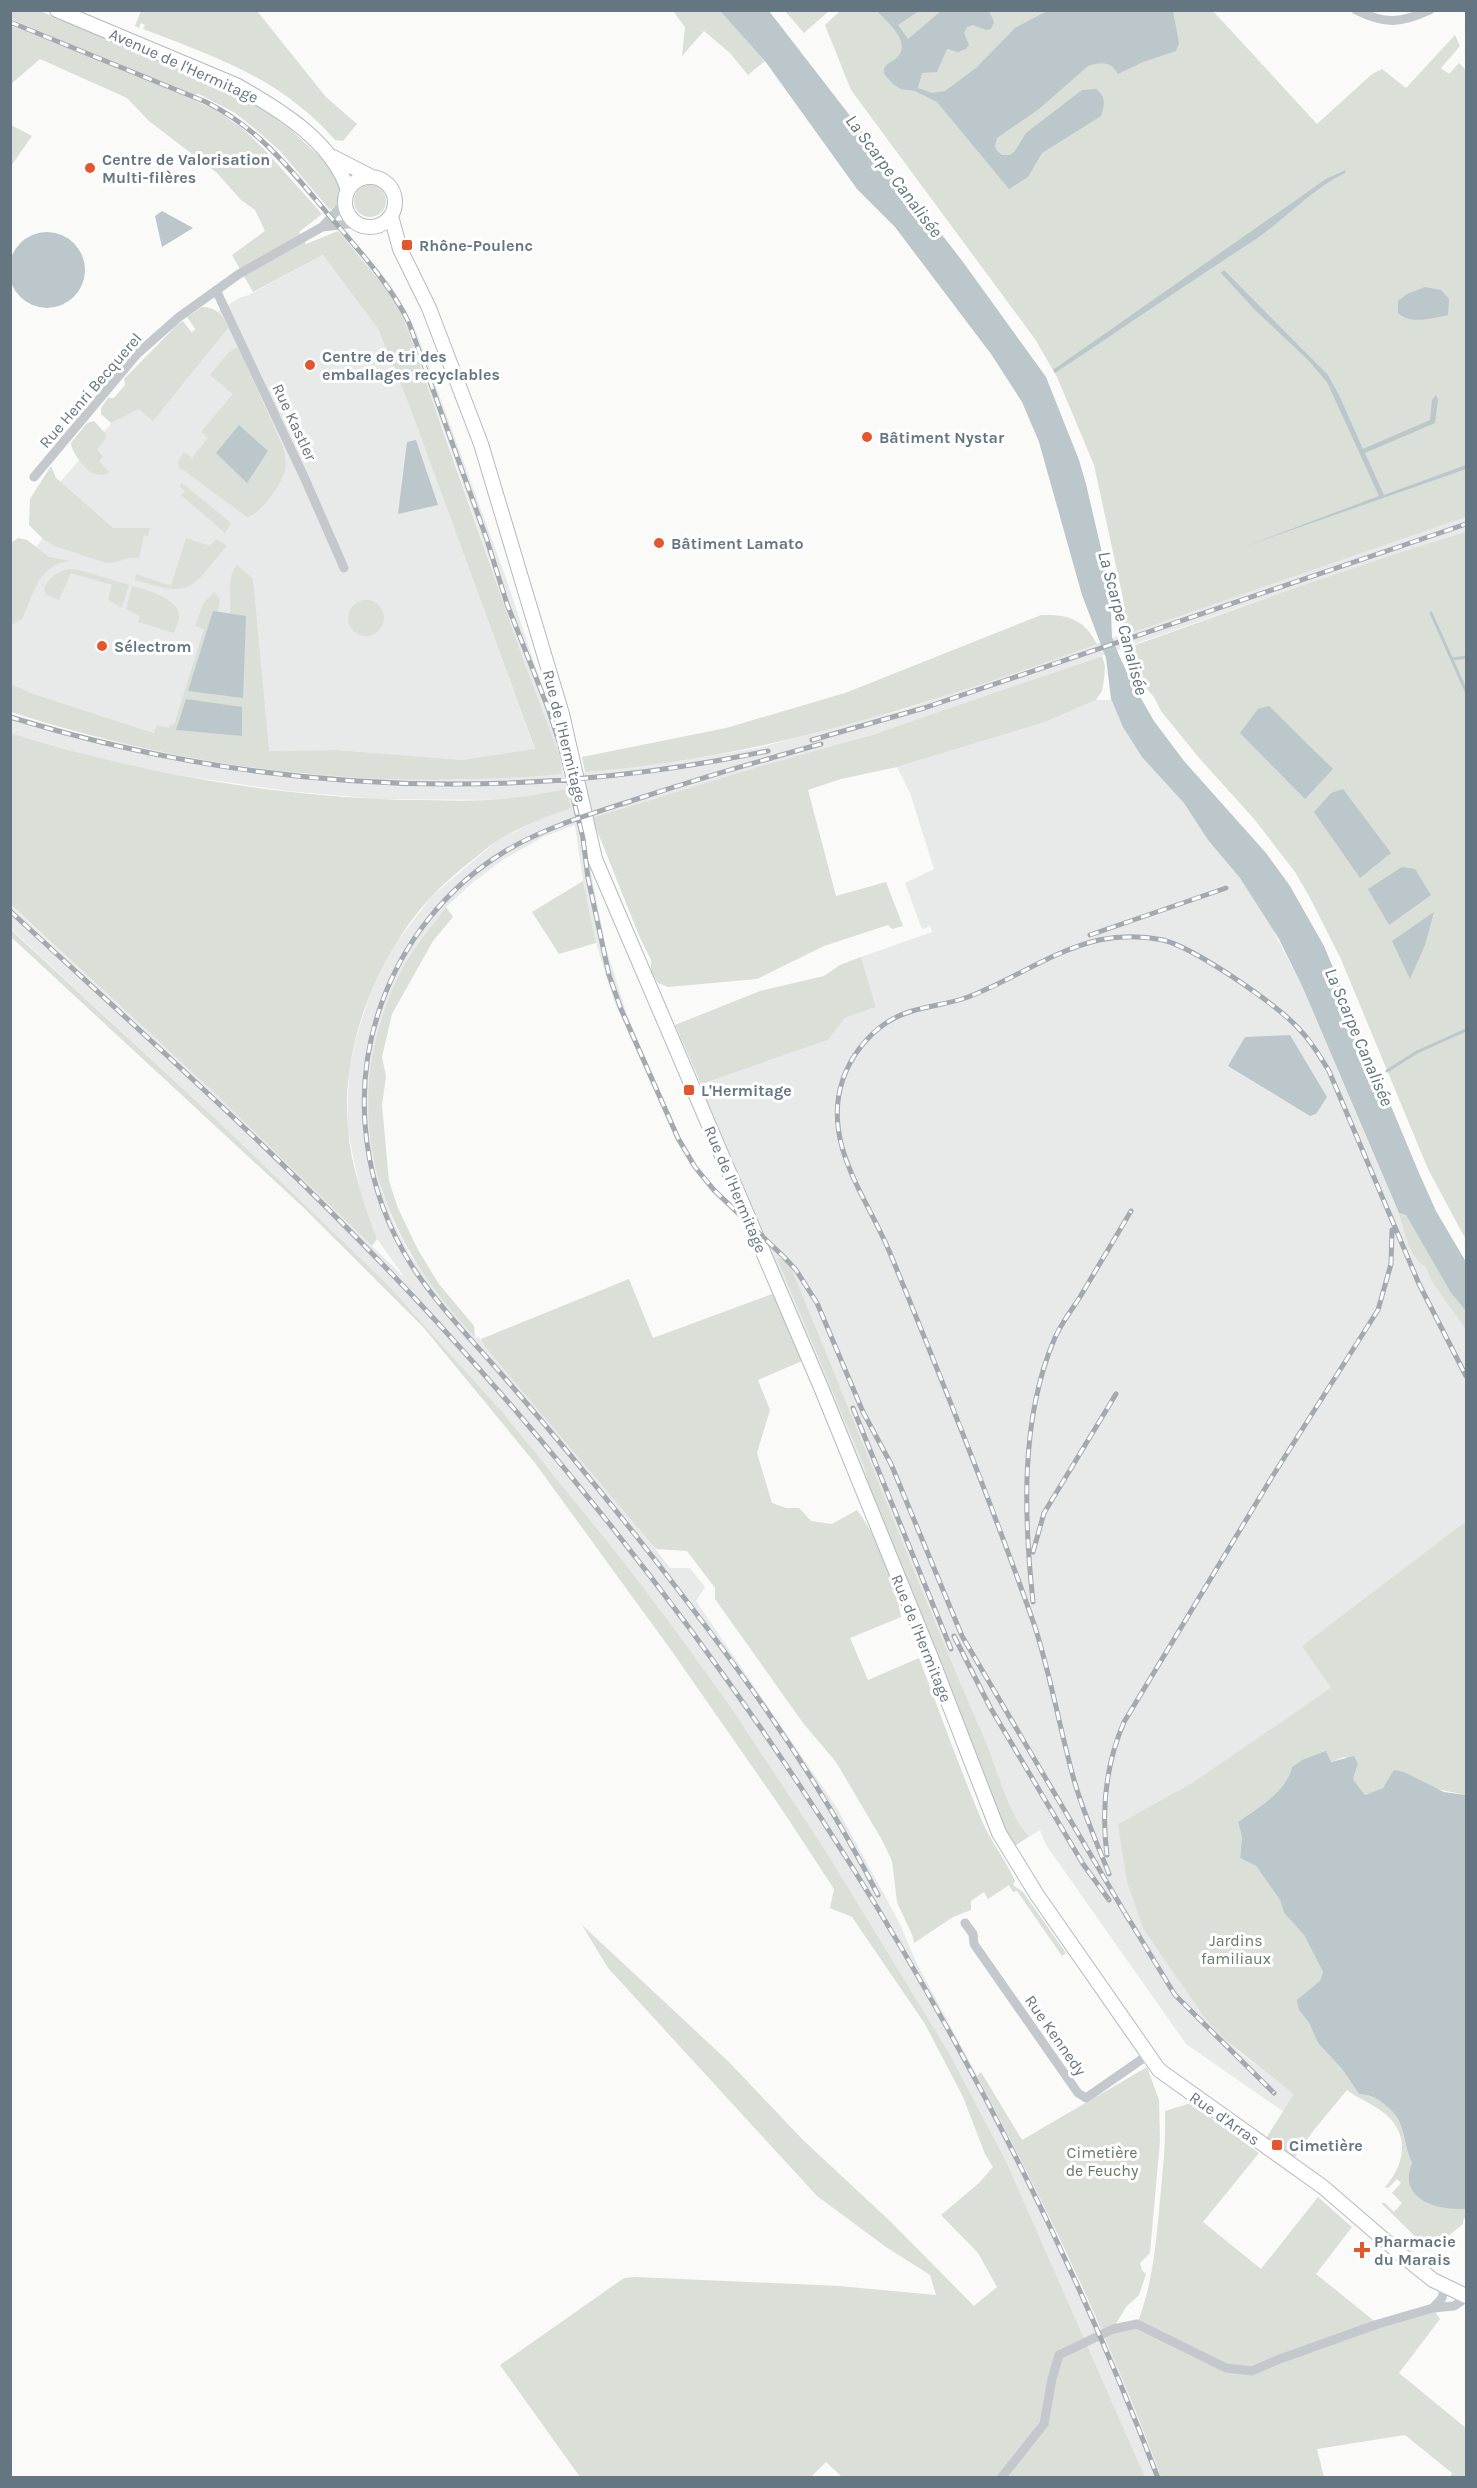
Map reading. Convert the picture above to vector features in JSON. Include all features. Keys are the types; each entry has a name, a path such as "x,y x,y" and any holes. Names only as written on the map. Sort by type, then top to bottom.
{"street":[{"name":"Avenue de l'Hermitage","path":"57,10 238,86 277,110 331,156 372,177"},
{"path":"1356,10 1394,21 1404,21 1430,10"},
{"name":"Avenue de l'Hermitage","path":"331,156 347,196"},
{"path":"372,177 386,182 391,188 395,202 391,216 382,224 364,225 350,216 347,196 358,180 372,177"},
{"name":"Rue Henri Becquerel","path":"34,477 138,354 179,317 216,290 322,227 347,196"},
{"name":"Rue de l'Hermitage","path":"391,216 400,249 429,308 481,444 562,714 595,859 820,1385 999,1833 1037,1895 1148,2055 1159,2070 1174,2082"},
{"name":"Rue Henri Becquerel","path":"322,227 364,225"},
{"name":"Rue de l'Hermitage","path":"364,225 391,239 400,249"},
{"name":"Rue Kastler","path":"216,290 344,568"},
{"name":"Rue Kennedy","path":"965,1923 973,1934 974,1944 1078,2093 1086,2098 1148,2055"},
{"name":"Rue d'Arras","path":"1174,2082 1323,2187 1402,2256 1445,2286 1467,2297"},
{"path":"1433,2308 1442,2298 1445,2286"},
{"path":"1001,2478 1044,2424 1059,2355 1113,2329 1130,2323 1137,2324 1226,2368 1252,2371 1378,2324 1433,2308 1454,2306 1467,2297"}],"shaded area":[{"path":"11,19 152,76 193,95 196,99 195,101 127,71 26,33 11,26"},
{"path":"345,231 390,284 417,334 507,581 571,774 679,761 757,748 903,710 1466,517 1466,532 1457,536 1407,550 1306,584 916,721 581,822 606,948 627,1015 684,1146 699,1171 737,1208 741,1220 711,1192 676,1141 614,1001 596,943 583,881 575,825 545,836 504,859 472,883 446,907 402,969 375,1045 370,1080 369,1119 381,1188 393,1221 410,1255 462,1322 475,1337 481,1339 485,1347 627,1512 670,1568 690,1568 705,1587 696,1601 837,1808 900,1924 916,1962 1022,2159 1115,2360 1161,2477 1145,2477 1006,2161 948,2051 822,1845 728,1703 679,1635 620,1557 504,1414 389,1286 219,1122 11,929 10,905 207,1086 405,1278 377,1239 360,1190 347,1126 349,1070 371,990 392,948 433,895 498,840 538,820 571,808 505,800 377,799 287,791 114,763 11,733 11,714 76,733 167,753 307,774 458,780 562,774 560,756 397,305 366,262 339,233"},
{"path":"323,255 378,329 409,405 535,750 462,760 337,750 269,751 154,733 34,694 11,684 11,554 31,543 36,547 44,537 60,482 191,332 239,298 249,295"},
{"path":"1096,700 1111,700 1116,711 1194,816 1208,840 1240,878 1270,924 1303,988 1399,1213 1406,1215 1451,1293 1466,1311 1466,1521 1302,1646 1332,1688 1192,1783 1118,1824 1205,2018 1239,2052 1295,2094 1284,2112 1186,2044 1046,1845 1040,1830 1008,1850 694,1086 828,1040 845,1018 876,1007 861,957 932,932 930,926 923,929 921,927 905,883 934,869 910,793 897,767 1045,722"}],"green space":[{"path":"841,10 1213,11 1317,124 1372,74 1382,69 1406,88 1455,35 1460,46 1441,68 1449,74 1459,63 1466,70 1466,517 1119,637 1119,613 1123,598 1094,465 1057,377 1035,339 851,90 825,25"},
{"path":"10,11 40,11 219,83 250,100 290,129 328,164 342,189 340,202 330,210 280,151 235,113 199,94 193,95 11,19"},
{"path":"141,11 257,11 326,97 357,124 343,141 335,140 314,119 270,85 222,61 143,29 145,25 141,23 139,28 135,26"},
{"path":"673,11 720,11 765,61 748,75 730,53 704,31 682,56 685,27"},
{"path":"785,11 829,11 804,33"},
{"path":"11,26 127,71 214,109 242,128 263,148 322,214 299,232 306,244 338,231 385,287 405,323 525,664 560,756 562,774 491,779 421,780 283,771 215,762 146,749 11,712 11,684 34,694 154,733 157,725 169,728 170,724 174,725 204,629 195,626 203,604 214,592 220,599 218,612 230,614 230,582 237,565 253,579 269,751 337,750 462,760 535,749 409,405 378,329 323,255 253,292 232,255 265,231 255,210 241,200 217,173 149,121 127,98 40,59 11,84","holes":["186,699 206,703 242,736 177,730"]},
{"path":"11,125 32,136 11,166"},
{"path":"370,185 381,190 386,201 381,212 370,217 359,212 354,201 359,190"},
{"path":"202,307 211,308 219,313 228,328 153,421 139,409 111,423 101,414 101,408 108,398 114,398 125,385 124,379 177,325 183,321 192,333 196,330 187,317"},
{"path":"238,347 283,447 286,461 283,476 275,490 258,511 247,517 179,467 178,462 184,452 192,458 208,438 201,432 233,394 210,375 229,352"},
{"path":"94,421 106,434 106,438 97,450 103,456 99,462 110,472 104,475 98,475 86,468 71,445 87,423"},
{"path":"51,466 56,478 113,528 150,528 148,536 144,535 139,558 106,563 55,546 42,538 29,525 30,499"},
{"path":"181,482 231,523 225,533 181,495 185,491 180,487"},
{"path":"1466,532 1466,1240 1428,1169 1340,957 1309,896 1295,872 1255,820 1200,759 1161,711 1154,697 1139,680 1124,649 1306,584"},
{"path":"18,538 27,540 49,557 71,561 60,563 44,574 38,582 22,619 11,625 11,543"},
{"path":"186,538 210,546 216,539 227,546 197,581 189,586 180,589 169,588 135,580 136,574 171,586"},
{"path":"69,569 129,585 122,608 108,600 112,585 71,573 59,600 47,595 44,590 47,582 57,574"},
{"path":"132,586 160,596 173,604 179,617 174,633 138,622 140,616 126,609"},
{"path":"366,600 379,605 384,618 379,631 366,636 353,631 348,618 353,605"},
{"path":"1041,615 1067,617 1074,620 1087,629 1097,644 909,707 781,741 717,755 585,772 582,757 726,728 845,693"},
{"path":"1102,656 1105,666 1104,680 1102,691 1096,700 1045,722 897,767 841,779 808,790 836,896 886,882 903,926 892,929 888,925 824,946 757,979 668,987 658,983 651,972 651,960 592,818 875,734"},
{"path":"11,733 107,760 254,788 354,798 404,800 504,799 567,789 571,808 543,818 500,839 436,892 395,945 366,1003 350,1066 347,1098 352,1157 377,1239 372,1246 207,1086 11,905"},
{"path":"583,881 596,943 559,954 532,912"},
{"path":"446,907 453,917 433,941 392,1014 382,1057 386,1076 382,1105 389,1181 398,1208 417,1248 439,1284 474,1326 475,1337 440,1297 412,1255 390,1211 375,1166 369,1119 370,1071 381,1021 401,971"},
{"path":"10,929 219,1122 389,1286 504,1414 620,1557 679,1635 728,1703 822,1845 948,2051 1006,2161 1145,2477 842,2477 826,2462 811,2477 580,2477 500,2365 624,2278 839,2286 936,2295 930,2275 886,2247 817,2196 608,1968 582,1925 729,2062 803,2140 891,2222 974,2306 997,2287 978,2253 941,2215 979,2183 993,2167 985,2154 963,2097 925,2024 852,1917 830,1908 834,1889 781,1808 671,1650 535,1463 424,1328 305,1209 11,937"},
{"path":"861,957 876,1007 845,1018 828,1040 701,1084 675,1025 760,991 824,976 840,965"},
{"path":"1399,1213 1406,1215 1451,1293 1466,1311 1466,1330 1431,1280 1426,1267 1415,1257"},
{"path":"777,1258 788,1261 984,1738 1009,1805 1029,1836 1015,1846 1006,1831 869,1486 864,1466"},
{"path":"629,1279 653,1338 780,1291 809,1358 758,1380 770,1410 757,1453 772,1503 786,1508 799,1508 811,1521 832,1524 857,1510 865,1522 885,1561 895,1589 901,1617 850,1638 868,1680 919,1658 986,1829 1015,1881 1013,1885 1023,1892 1066,1953 1062,1956 1017,1891 1013,1892 1009,1885 988,1899 984,1892 971,1901 971,1910 953,1917 914,1943 897,1902 892,1861 882,1840 836,1762 803,1723 715,1599 715,1588 687,1551 656,1549 485,1347 481,1339"},
{"name":"Jardins familiaux","path":"1466,1521 1466,1795 1432,1788 1404,1772 1383,1788 1365,1795 1353,1779 1358,1764 1344,1757 1331,1762 1302,1760 1292,1767 1278,1792 1238,1822 1242,1837 1240,1858 1256,1866 1280,1900 1284,1913 1304,1935 1323,1972 1320,1981 1299,2010 1309,2023 1318,2043 1342,2069 1359,2094 1375,2098 1392,2111 1401,2125 1412,2163 1450,2208 1465,2209 1466,2207 1463,2224 1430,2251 1381,2203 1385,2203 1394,2212 1402,2203 1392,2193 1401,2183 1397,2179 1388,2188 1385,2187 1398,2167 1402,2147 1397,2127 1376,2107 1347,2090 1313,2131 1290,2164 1265,2140 1294,2094 1223,2038 1205,2018 1144,1930 1127,1882 1118,1824 1192,1783 1331,1688 1302,1646"},
{"name":"Cimetière de Feuchy","path":"1147,2067 1159,2100 1160,2141 1150,2253 1140,2263 1146,2274 1139,2295 1126,2307 1113,2329 1137,2324 1147,2294 1157,2231 1164,2156 1165,2111 1191,2103 1259,2153 1203,2222 1261,2269 1318,2197 1352,2227 1316,2274 1378,2324 1433,2308 1440,2319 1399,2373 1466,2428 1466,2477 1450,2477 1452,2473 1405,2435 1317,2449 1324,2477 1161,2477 1099,2324 1053,2224 977,2076 981,2072 1022,2140"}],"water":[{"name":"La Scarpe Canalisée","path":"720,11 769,11 963,262 1046,377 1079,460 1086,484 1110,587 1112,637 1118,653 1154,721 1184,761 1266,853 1290,886 1324,946 1436,1211 1466,1262 1466,1311 1451,1293 1406,1215 1399,1213 1303,988 1279,939 1240,878 1208,840 1184,803 1142,757 1123,727 1111,699 1106,658 1082,595 1039,442 1022,402 991,354 895,227 857,189 765,61"},
{"path":"877,11 919,11 898,25 908,39 941,11 989,11 994,22 991,29 986,30 973,25 967,27 964,33 969,45 966,49 958,52 947,49 937,72 922,73 918,88 932,93 945,91 976,68 1015,28 1047,11 1173,11 1179,43 1176,51 1143,62 1118,74 1109,65 1088,66 1039,109 997,138 995,146 997,151 1002,155 1010,155 1026,133 1082,90 1096,89 1103,98 1101,116 1042,153 1028,177 1009,189 937,102 915,91 901,89 884,74 884,68 896,59 902,49 896,31"},
{"path":"1346,170 1253,241 1055,373 1053,370 1326,179"},
{"path":"162,211 193,228 162,247 155,216"},
{"path":"40,232 54,232 68,238 79,249 85,263 82,285 74,297 54,308 40,308 26,302 15,291 9,277 9,263 15,249 26,238"},
{"path":"1224,270 1328,375 1363,449 1430,420 1432,400 1436,395 1438,400 1435,423 1365,453 1384,495 1466,465 1466,469 1246,546 1379,496 1327,382 1307,359 1254,309 1221,273"},
{"path":"1425,287 1441,290 1449,299 1448,315 1416,320 1403,317 1398,313 1398,301 1407,294"},
{"path":"239,425 268,451 247,483 216,453"},
{"path":"416,440 438,505 398,514 407,442"},
{"path":"213,611 246,616 243,698 188,691"},
{"path":"186,699 242,707 242,736 176,730"},
{"path":"1269,706 1333,769 1305,799 1240,733 1258,709"},
{"path":"1343,789 1391,853 1360,878 1314,812 1331,793"},
{"path":"1402,867 1415,869 1431,895 1389,925 1368,889"},
{"path":"1434,912 1425,945 1410,979 1392,941"},
{"path":"1290,1035 1327,1097 1316,1114 1310,1116 1228,1066 1245,1037"},
{"path":"1326,1751 1331,1762 1354,1756 1358,1764 1353,1779 1365,1795 1383,1788 1394,1770 1404,1772 1444,1792 1466,1795 1465,2209 1432,2205 1415,2194 1410,2186 1409,2176 1412,2163 1397,2118 1378,2100 1359,2094 1342,2069 1318,2043 1309,2023 1299,2010 1297,2000 1320,1981 1323,1972 1304,1935 1284,1913 1280,1900 1256,1866 1240,1858 1242,1837 1238,1822 1278,1792 1292,1767 1302,1760"}],"waterway":[{"path":"1431,613 1466,691"},
{"path":"1453,659 1466,657"},
{"name":"La Scarpe Canalisée","path":"1387,1071 1417,1052 1466,1030"}],"railway":[{"path":"10,22 206,102 226,113 276,154 374,269 393,295 409,323 486,537 507,604 548,708 560,745 583,838 588,878 609,975 621,1009 678,1138 695,1167 714,1190 796,1270 817,1303 863,1412 891,1464 962,1636 1129,1920"},
{"path":"812,740 924,708 1466,524"},
{"path":"10,717 104,743 198,762 292,776 387,783 482,784 577,779 672,768 768,751"},
{"path":"821,744 706,777 569,822 520,843 483,866 446,899 429,918 401,959 381,1005 371,1038 364,1106 366,1139 372,1173 395,1236 412,1266 444,1309 605,1497 735,1666 797,1755 853,1848 878,1895"},
{"path":"1090,935 1226,888"},
{"path":"10,911 228,1112 385,1267 436,1321 549,1450 656,1584 757,1723 851,1866 939,2013 1019,2164 1093,2320 1158,2478"},
{"path":"1109,1874 1078,1792 1041,1646 1018,1580 965,1439 890,1253 859,1190 842,1147 838,1125 838,1103 846,1071 860,1047 879,1028 896,1017 968,997 1065,951 1099,940 1123,937 1163,940 1195,954 1215,965 1289,1019 1319,1055 1329,1071 1419,1284 1466,1376"},
{"path":"1033,1602 1028,1537 1027,1470 1035,1403 1043,1371 1059,1329 1131,1211"},
{"path":"1107,1855 1106,1787 1113,1754 1124,1722 1272,1477 1378,1310 1391,1264 1392,1230"},
{"path":"1033,1552 1044,1513 1116,1394"},
{"path":"853,1408 951,1649"},
{"path":"954,1636 990,1707 1083,1864 1109,1900"},
{"path":"1125,1913 1175,1995 1274,2093"}],"place":[{"name":"Centre de Valorisation Multi-filères","path":"90,168"},
{"name":"Rhône-Poulenc","path":"407,245"},
{"name":"Centre de tri des emballages recyclables","path":"310,365"},
{"name":"Bâtiment Nystar","path":"867,437"},
{"name":"Bâtiment Lamato","path":"659,543"},
{"name":"Sélectrom","path":"102,646"},
{"name":"L'Hermitage","path":"689,1090"},
{"name":"Cimetière","path":"1277,2145"},
{"name":"Pharmacie du Marais","path":"1362,2250"}]}
